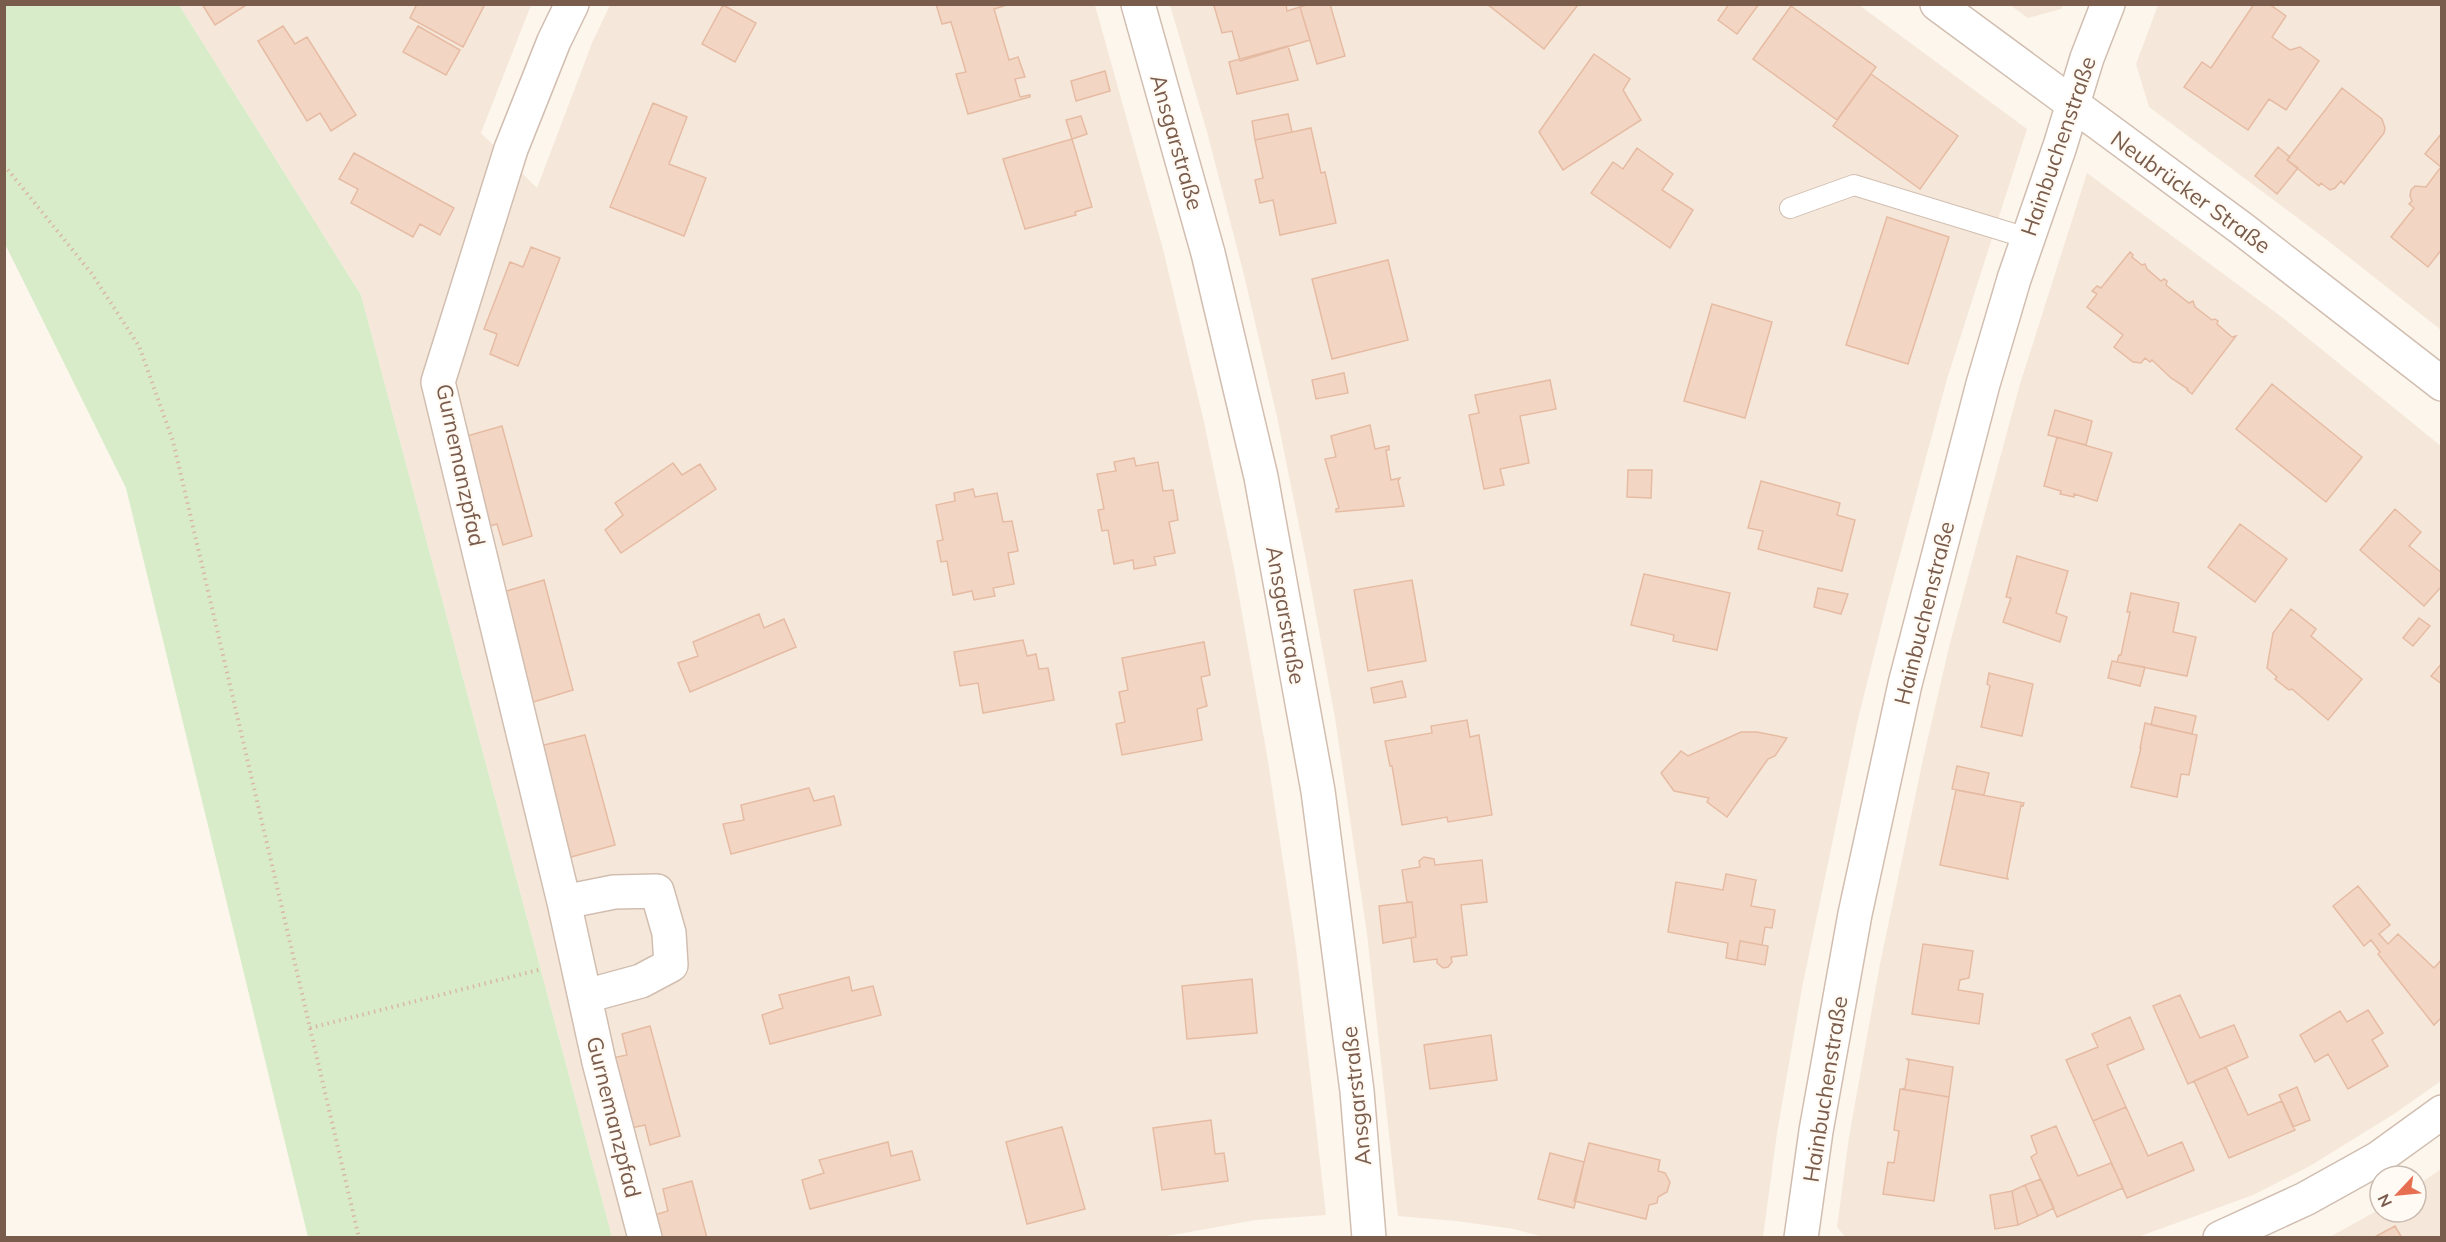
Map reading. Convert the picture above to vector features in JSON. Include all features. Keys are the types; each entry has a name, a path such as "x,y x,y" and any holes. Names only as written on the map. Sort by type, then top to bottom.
{"street":[{"name":"Gurnemanzpfad","path":"572,4 554,41 511,149 438,382 564,902 586,996 598,1062 645,1238"},
{"name":"Ansgarstraße","path":"1138,4 1208,253 1261,477 1318,791 1357,1091 1369,1238"},
{"name":"Neubrücker Straße","path":"1937,4 2241,228 2442,384"},
{"name":"Hainbuchenstraße","path":"1801,1238 1816,1131 1841,990 1905,684 1983,384 2027,238 2087,58 2108,4"},
{"path":"564,902 614,892 657,891 669,933 671,965 641,981 586,996"},
{"path":"2220,1238 2305,1199 2377,1159 2442,1112"}],"lane":[{"path":"1790,208 1854,185 2027,238"}],"path":[{"path":"4,165 92,274 139,346 173,441 358,1238"},
{"path":"310,1028 510,977"}],"shaded area":[{"path":"179,5 531,5 481,133 537,188 592,43 610,5 1095,5 1163,249 1204,422 1234,568 1268,761 1296,948 1326,1215 1256,1220 1156,1238 612,1237 361,295"},
{"path":"1170,5 1859,5 2027,129 1947,379 1858,719 1802,988 1777,1133 1763,1237 1548,1238 1514,1229 1398,1216 1367,934 1335,718 1306,560 1277,417 1244,275 1207,132"},
{"path":"2010,5 2063,5 2061,9 2028,18"},
{"path":"2158,5 2441,5 2441,330 2327,240 2149,107 2136,64"},
{"path":"2087,173 2283,318 2441,446 2441,1081 2394,1114 2310,1166 2253,1195 2138,1237 1846,1238 1837,1227 1849,1137 1880,964 1923,759 1950,643 2020,384"},
{"path":"2441,1169 2441,1237 2328,1238 2368,1216 2368,1224 2428,1224 2428,1178"}],"green space":[{"path":"4,5 179,5 361,295 612,1237 308,1237 126,488 5,244"}],"building":[{"path":"202,4 248,4 215,25"},
{"path":"417,4 481,4 484,6 463,47 410,18"},
{"path":"936,4 1004,4 994,9 1009,60 1018,57 1025,77 1015,79 1020,97 1030,95 1030,97 968,114 956,74 966,72 951,22 942,24"},
{"path":"1219,4 1286,4 1287,11 1300,7 1310,40 1240,61 1232,31 1222,33 1214,6"},
{"path":"1310,4 1330,4 1345,56 1317,64 1300,7"},
{"path":"1487,4 1575,4 1577,6 1544,49"},
{"path":"1729,4 1759,4 1737,34 1718,20"},
{"path":"2254,4 2269,4 2286,16 2272,37 2290,50 2300,47 2319,61 2286,110 2269,99 2248,130 2184,87 2202,62 2211,68"},
{"path":"723,5 756,23 735,62 702,44"},
{"path":"1791,6 1876,67 1837,120 1753,59"},
{"path":"283,26 295,44 307,37 356,115 331,131 320,113 307,121 258,41"},
{"path":"418,26 460,50 446,75 403,52"},
{"path":"1288,46 1298,80 1237,94 1229,62"},
{"path":"1594,54 1630,79 1623,90 1641,120 1563,170 1539,132"},
{"path":"1105,71 1110,91 1076,101 1071,81"},
{"path":"1871,74 1958,136 1920,189 1833,126"},
{"path":"2342,88 2382,119 2385,128 2384,133 2344,184 2341,181 2330,190 2321,183 2319,186 2287,160"},
{"path":"653,103 687,117 669,164 706,178 684,236 610,207"},
{"path":"1288,114 1292,132 1255,140 1252,121"},
{"path":"1081,116 1087,134 1072,139 1066,120"},
{"path":"1311,128 1321,173 1325,172 1336,223 1280,235 1273,200 1260,203 1255,180 1263,178 1255,140"},
{"path":"2441,134 2442,249 2428,267 2391,237 2414,208 2409,204 2412,201 2411,190 2415,186 2426,187 2441,167 2425,154"},
{"path":"1072,139 1092,207 1075,212 1076,215 1025,229 1003,159"},
{"path":"2278,147 2290,157 2287,160 2298,168 2277,194 2255,176"},
{"path":"1637,148 1673,174 1662,190 1693,210 1670,248 1591,193 1613,162 1623,169"},
{"path":"354,153 454,208 440,235 420,224 413,237 351,203 358,189 339,179"},
{"path":"1887,217 1949,237 1908,364 1846,345"},
{"path":"531,247 560,258 518,366 490,354 497,334 484,329 510,262 523,267"},
{"path":"2130,252 2132,257 2142,265 2145,264 2147,269 2161,281 2164,279 2167,281 2166,285 2189,303 2193,301 2195,307 2212,320 2218,321 2217,324 2232,337 2236,336 2192,394 2152,360 2150,362 2145,358 2141,363 2133,362 2114,347 2123,335 2087,307 2097,294 2092,291 2097,286 2101,288"},
{"path":"1388,260 1408,340 1332,359 1312,279"},
{"path":"1712,304 1772,322 1745,418 1684,401"},
{"path":"1344,373 1348,393 1316,399 1312,380"},
{"path":"1550,380 1556,409 1520,416 1529,463 1500,469 1504,485 1484,489 1469,415 1479,413 1475,395"},
{"path":"2272,384 2362,457 2326,502 2236,429"},
{"path":"2055,410 2092,421 2086,445 2048,435"},
{"path":"1370,425 1375,449 1389,446 1389,450 1386,450 1391,480 1400,478 1398,481 1404,506 1336,512 1339,508 1325,459 1336,457 1331,436"},
{"path":"502,426 532,536 503,545 497,524 483,528 460,438"},
{"path":"2057,437 2112,453 2097,501 2074,494 2074,497 2060,494 2061,491 2044,486"},
{"path":"1134,458 1136,466 1158,462 1163,491 1173,490 1178,520 1169,522 1175,553 1154,557 1156,565 1134,569 1133,560 1114,564 1108,530 1102,531 1098,510 1104,509 1097,474 1116,471 1114,462"},
{"path":"673,463 682,475 700,464 716,489 621,553 605,530 623,515 615,503"},
{"path":"1628,470 1652,470 1651,498 1627,497"},
{"path":"1761,481 1840,503 1837,515 1855,520 1842,571 1758,549 1763,531 1748,528"},
{"path":"973,489 975,497 997,493 1003,522 1012,521 1018,551 1008,553 1014,584 993,588 995,596 974,600 972,591 953,595 947,561 941,562 937,541 943,540 936,505 955,501 954,493"},
{"path":"2395,509 2421,532 2409,546 2442,573 2442,586 2424,606 2360,550"},
{"path":"2240,524 2287,559 2255,602 2208,567"},
{"path":"2017,556 2068,571 2056,613 2067,617 2060,642 2003,622 2011,598 2006,597"},
{"path":"1644,574 1730,593 1717,650 1673,641 1674,635 1631,625"},
{"path":"544,580 573,690 530,703 500,593"},
{"path":"1412,580 1426,661 1368,671 1354,590"},
{"path":"1818,588 1848,594 1841,614 1814,607"},
{"path":"2131,593 2179,603 2173,632 2196,637 2187,676 2117,662 2121,655 2130,612 2127,612"},
{"path":"2291,609 2316,629 2311,636 2362,679 2328,720 2292,689 2289,690 2275,679 2277,677 2267,668 2273,633"},
{"path":"759,614 764,628 784,619 796,647 690,692 678,663 698,656 693,642"},
{"path":"2419,618 2430,626 2413,646 2403,638"},
{"path":"1023,640 1027,656 1036,654 1039,669 1048,668 1054,700 983,713 978,683 960,686 954,652"},
{"path":"1204,642 1210,675 1201,677 1207,706 1197,709 1202,740 1122,755 1116,724 1125,722 1119,692 1128,690 1122,658"},
{"path":"2112,661 2145,667 2140,686 2108,678"},
{"path":"2442,663 2442,684 2431,676"},
{"path":"1989,673 2033,684 2022,736 1981,727 1990,686 1987,684"},
{"path":"1402,681 1406,697 1374,703 1371,688"},
{"path":"2155,707 2196,716 2192,734 2151,725"},
{"path":"1467,720 1470,737 1479,735 1492,815 1448,822 1447,817 1402,825 1392,766 1390,766 1385,741 1432,733 1431,726"},
{"path":"2145,723 2197,735 2189,775 2181,774 2177,797 2131,787"},
{"path":"1741,732 1757,732 1787,738 1775,756 1768,759 1727,817 1707,802 1709,798 1674,791 1661,773 1681,751 1688,756"},
{"path":"585,735 615,845 571,857 540,746"},
{"path":"1957,766 1989,773 1984,795 1952,789"},
{"path":"809,788 814,801 834,796 841,825 731,854 723,824 744,820 741,805"},
{"path":"1956,790 2024,803 2023,806 2021,805 2008,879 1940,865"},
{"path":"1424,857 1434,859 1435,865 1482,860 1487,902 1461,905 1467,955 1451,957 1452,962 1448,967 1443,968 1437,963 1437,959 1414,962 1411,938 1416,937 1412,902 1407,902 1402,870 1420,867 1419,861"},
{"path":"1726,874 1756,880 1751,906 1775,910 1772,928 1765,927 1762,945 1740,941 1737,960 1726,958 1728,943 1668,932 1676,882 1723,890"},
{"path":"2358,886 2390,925 2379,934 2388,944 2398,934 2434,968 2442,959 2442,1017 2434,1025 2378,954 2380,952 2371,940 2364,946 2333,906"},
{"path":"1412,902 1416,937 1383,943 1379,906"},
{"path":"1740,941 1768,946 1765,965 1737,960"},
{"path":"1923,944 1973,951 1969,978 1960,980 1958,990 1983,994 1979,1024 1912,1014"},
{"path":"849,977 852,991 873,986 881,1015 770,1044 762,1015 783,1008 779,995"},
{"path":"1252,979 1257,1033 1187,1039 1182,986"},
{"path":"2180,995 2200,1038 2234,1025 2248,1057 2188,1084 2153,1006"},
{"path":"2368,1010 2383,1033 2372,1040 2388,1066 2348,1089 2328,1054 2315,1062 2300,1035 2340,1011 2347,1022"},
{"path":"2130,1017 2144,1049 2107,1065 2126,1107 2093,1121 2066,1060 2098,1047 2092,1034"},
{"path":"650,1026 680,1136 650,1145 645,1125 631,1128 612,1058 627,1055 622,1034"},
{"path":"1491,1035 1497,1080 1430,1089 1424,1045"},
{"path":"1907,1059 1953,1067 1949,1097 1902,1089 1905,1088 1909,1061"},
{"path":"2226,1067 2248,1115 2282,1101 2295,1130 2229,1158 2194,1081"},
{"path":"2297,1087 2310,1120 2293,1127 2279,1095"},
{"path":"1900,1089 1949,1097 1934,1201 1883,1194 1888,1162 1894,1163 1899,1131 1894,1130"},
{"path":"2126,1107 2148,1156 2182,1142 2194,1170 2127,1198 2093,1121"},
{"path":"1211,1120 1215,1154 1224,1153 1228,1181 1162,1190 1153,1128"},
{"path":"2056,1126 2078,1176 2111,1163 2123,1188 2057,1217 2031,1157 2037,1153 2031,1136"},
{"path":"1062,1127 1085,1209 1027,1224 1006,1142"},
{"path":"888,1142 891,1156 912,1151 920,1180 810,1209 802,1180 824,1173 819,1160"},
{"path":"1589,1143 1660,1160 1658,1171 1665,1173 1670,1182 1667,1192 1658,1197 1657,1203 1649,1205 1646,1219 1574,1201"},
{"path":"1550,1153 1584,1162 1574,1208 1538,1199"},
{"path":"2041,1179 2054,1208 2038,1216 2025,1185"},
{"path":"692,1181 707,1238 660,1238 654,1215 668,1211 663,1189"},
{"path":"2025,1185 2038,1216 2018,1225 2012,1191"},
{"path":"2012,1191 2018,1225 1995,1229 1990,1195"},
{"path":"2395,1226 2402,1238 2373,1238"}]}
